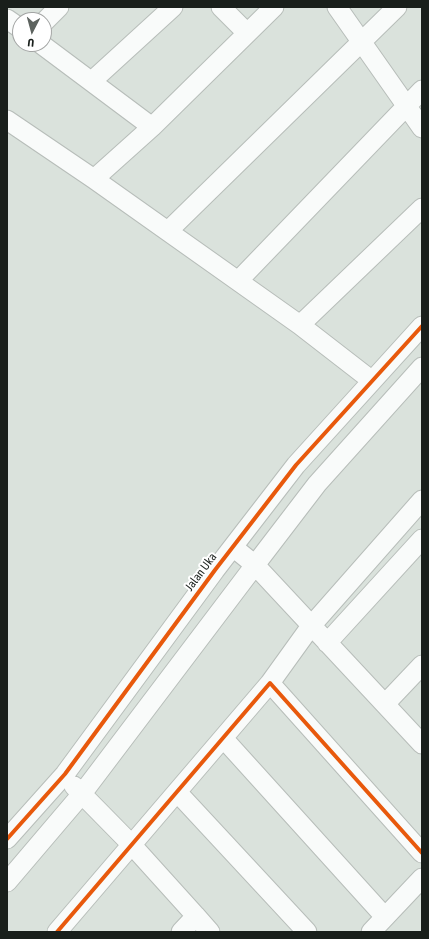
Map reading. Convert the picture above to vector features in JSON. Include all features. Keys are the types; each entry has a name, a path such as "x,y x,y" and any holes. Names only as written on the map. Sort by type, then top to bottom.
{"street":[{"path":"92,81 174,7"},
{"path":"221,7 247,33"},
{"path":"94,179 152,127 274,7"},
{"path":"337,7 362,40 422,128"},
{"path":"168,231 397,7"},
{"path":"52,52 152,127"},
{"path":"238,281 422,90"},
{"path":"7,120 94,179 300,325 371,380"},
{"path":"300,325 422,208"},
{"name":"Jalan Uka","path":"7,839 65,774 175,624 296,464 371,380 422,326"},
{"path":"7,882 81,795 317,484 422,367"},
{"path":"339,416 363,433"},
{"path":"296,464 317,484"},
{"path":"57,932 270,683 311,626 422,500"},
{"path":"328,643 422,539"},
{"path":"233,547 255,565 422,744"},
{"path":"175,624 194,646"},
{"path":"385,704 422,665"},
{"path":"270,683 422,853"},
{"path":"114,708 135,725"},
{"path":"223,738 385,917"},
{"path":"65,774 81,795 131,844 210,932"},
{"path":"176,792 307,932"},
{"path":"372,932 422,878"},
{"path":"181,932 196,916"}],"cycle path":[{"path":"7,839 65,774 215,570 296,465 422,326"},
{"path":"57,932 270,683 422,853"}]}
